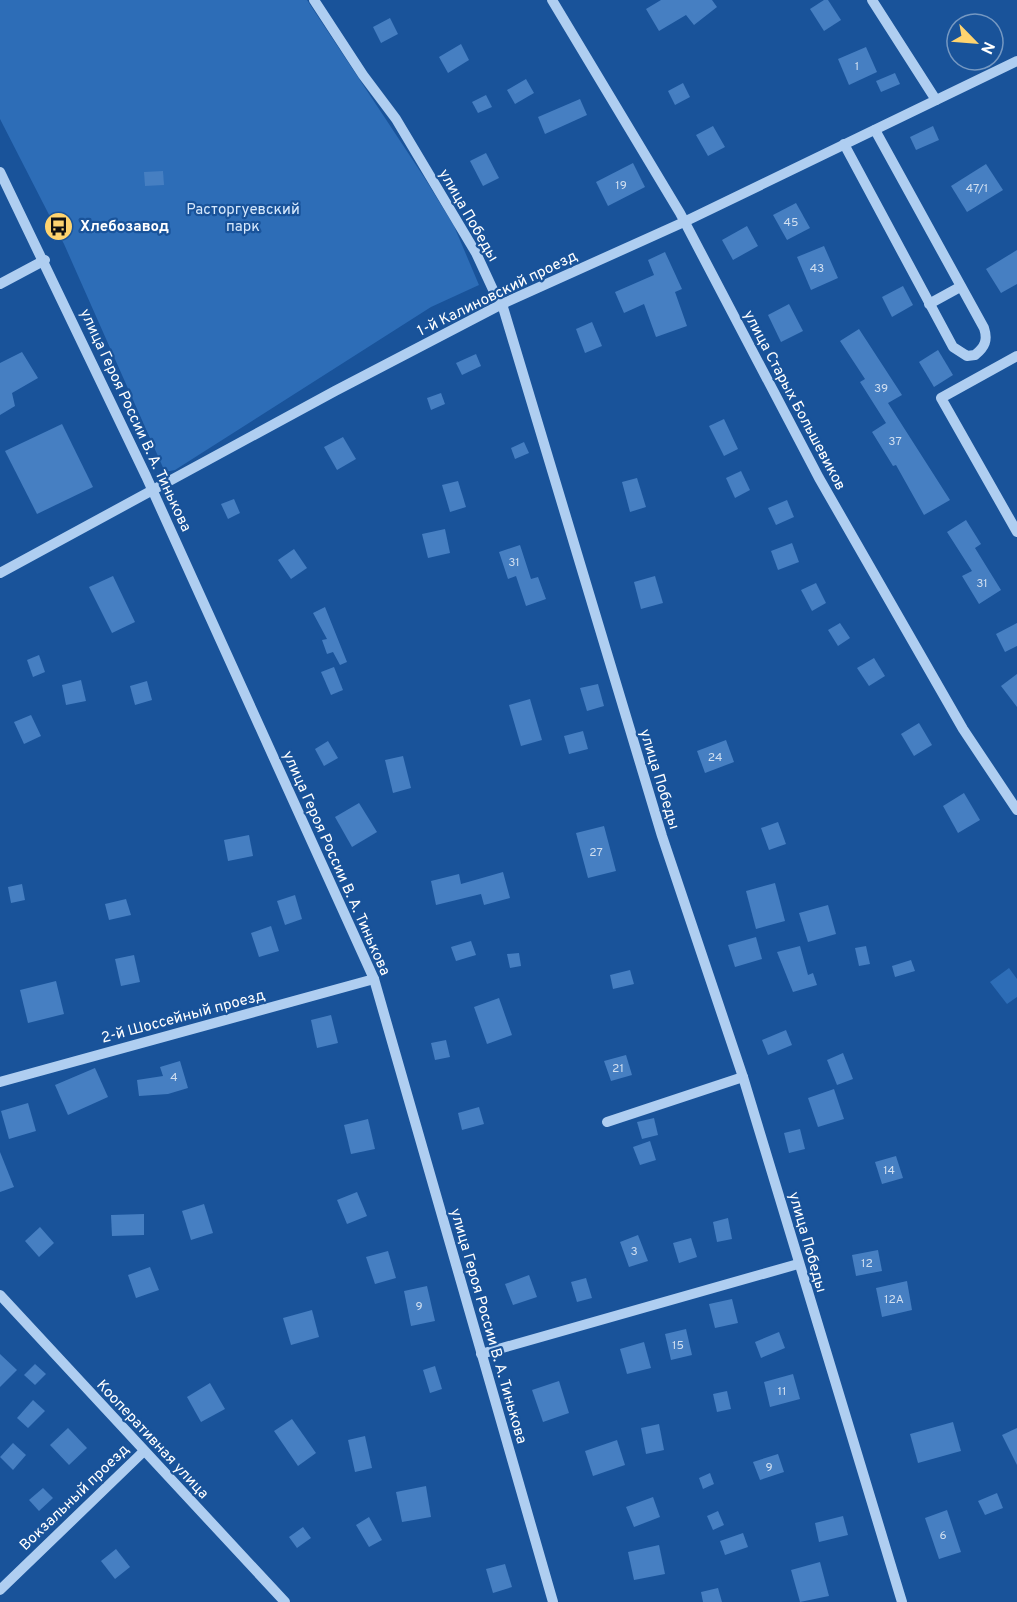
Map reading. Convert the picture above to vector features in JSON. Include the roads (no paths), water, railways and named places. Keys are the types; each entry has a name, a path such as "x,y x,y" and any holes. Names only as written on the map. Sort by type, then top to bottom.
{"street":[{"name":"улица Победы","path":"314,0 363,75 396,119 476,253 502,304 662,836 742,1077 902,1602"},
{"name":"улица Старых Большевиков","path":"552,0 684,222 819,477 963,729 1017,810"},
{"path":"872,0 936,100"},
{"name":"1-й Калиновский проезд","path":"0,573 325,396 502,304 684,222 1017,61"},
{"path":"844,144 953,347 967,356 975,355 981,350 987,337 875,130"},
{"name":"улица Героя России В. А. Тинькова","path":"0,172 45,260 153,491 374,979 553,1602"},
{"path":"0,284 45,260"},
{"path":"929,304 960,287"},
{"path":"1017,356 940,398 1017,532"},
{"name":"2-й Шоссейный проезд","path":"0,1082 374,979"},
{"path":"607,1122 742,1077"},
{"path":"481,1354 798,1264"},
{"name":"Кооперативная улица","path":"0,1295 285,1602"},
{"name":"Вокзальный проезд","path":"0,1590 144,1451"}],"place":[{"name":"Хлебозавод","path":"59,226"}],"park label":[{"name":"Расторгуевский парк","path":"243,218"}]}
